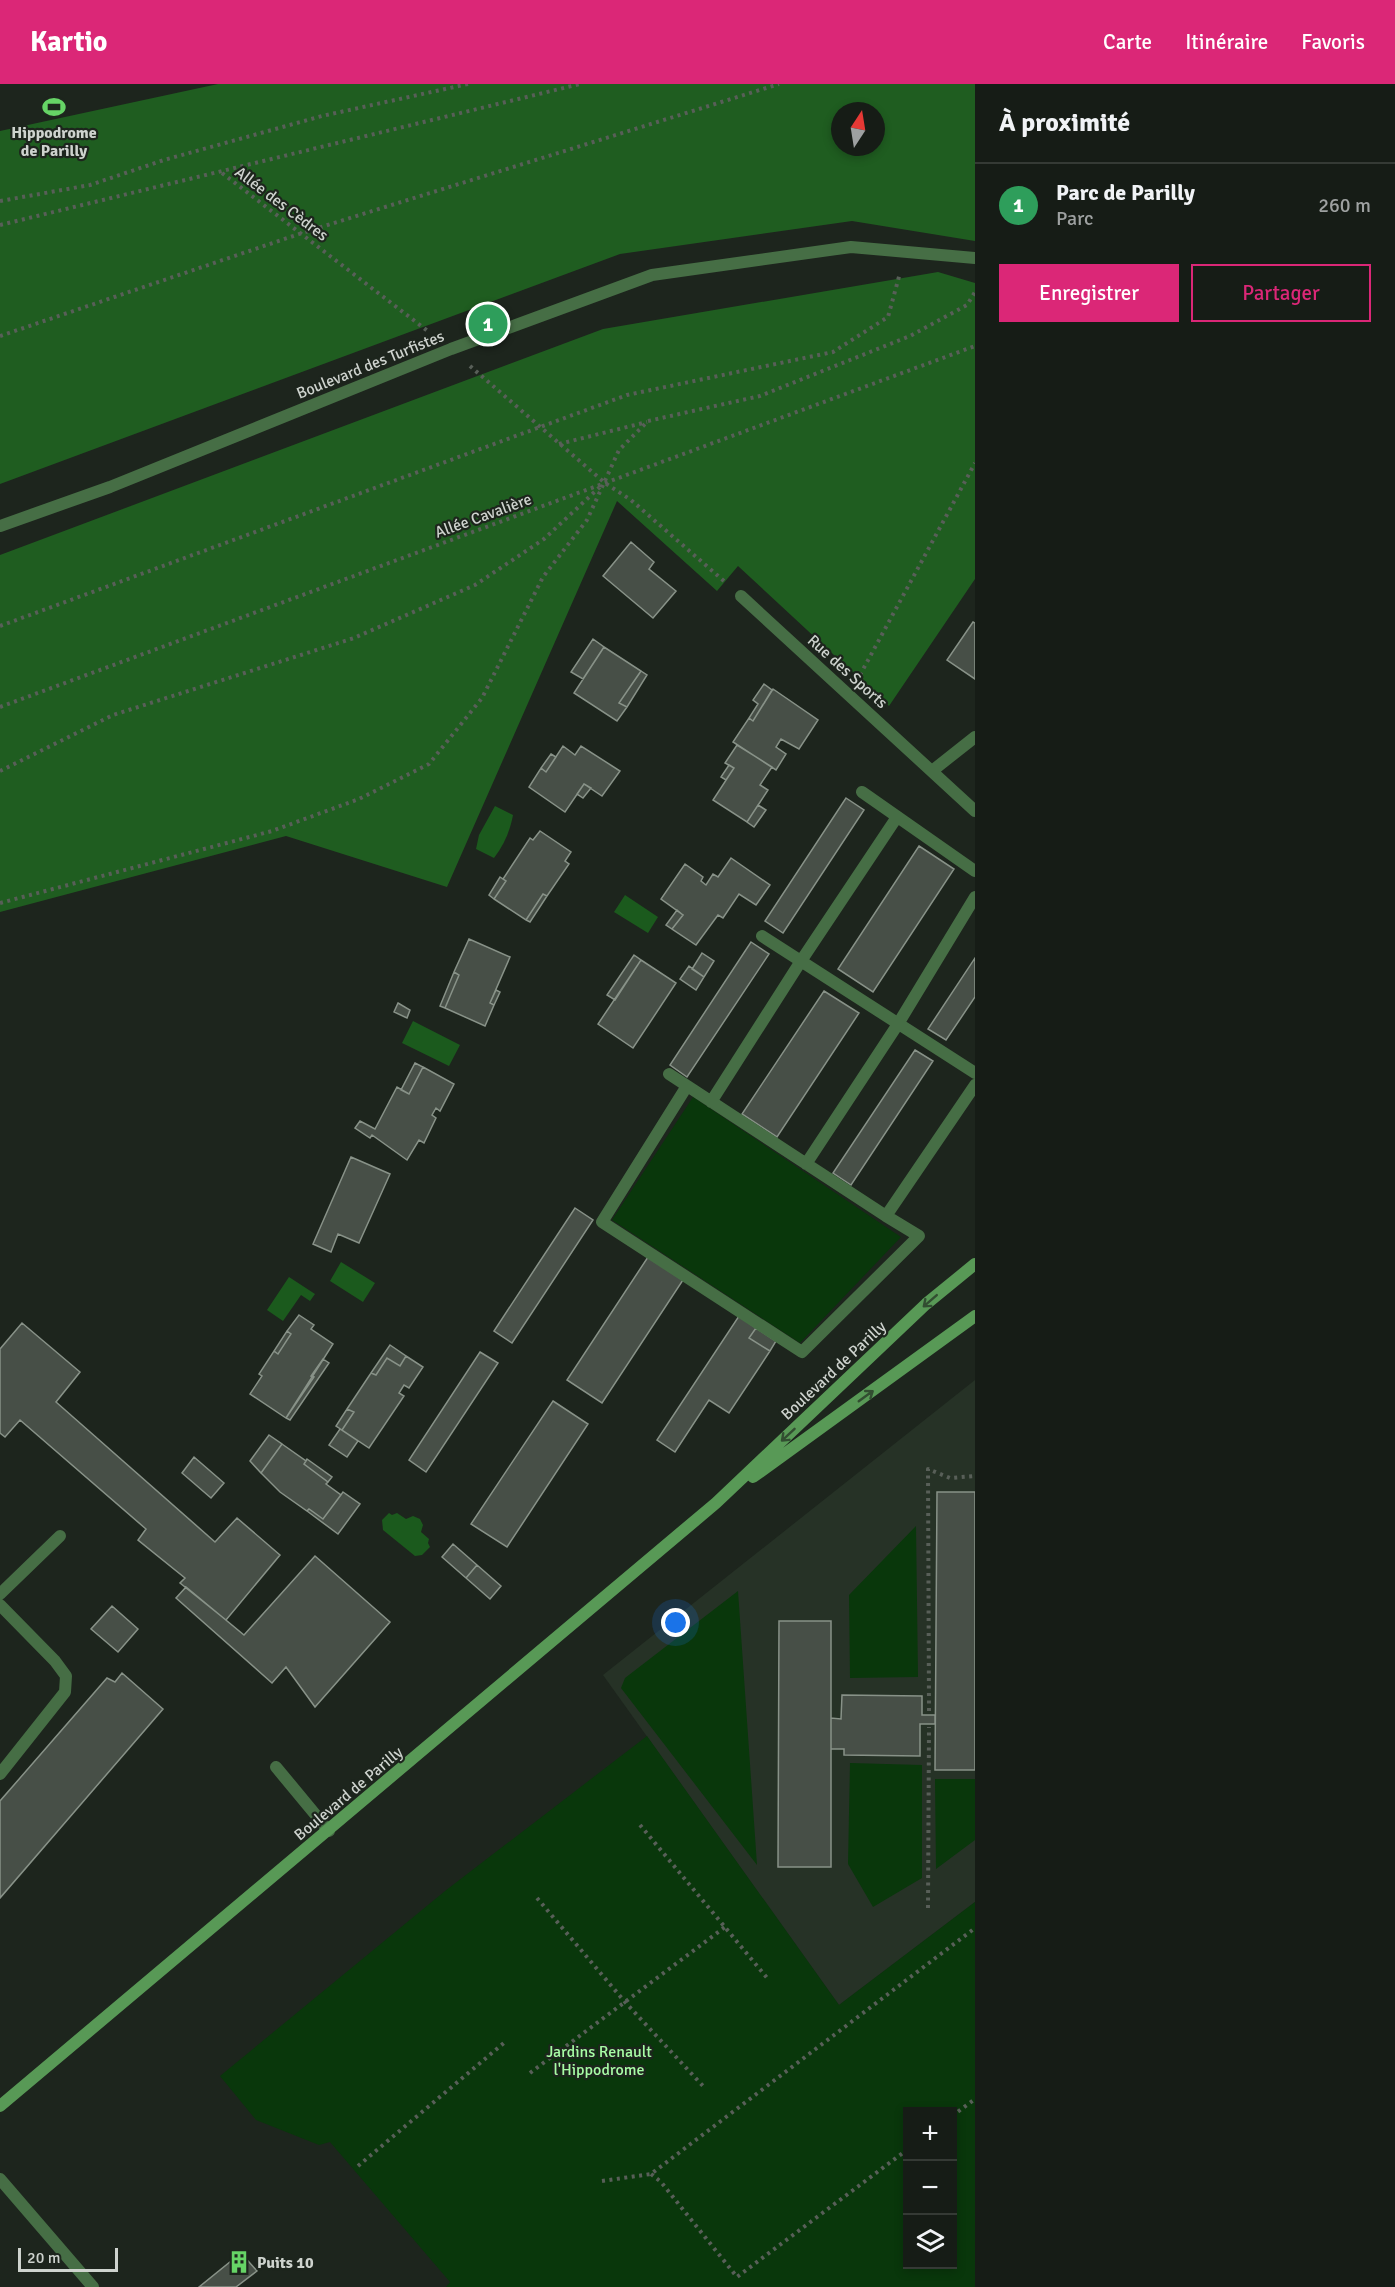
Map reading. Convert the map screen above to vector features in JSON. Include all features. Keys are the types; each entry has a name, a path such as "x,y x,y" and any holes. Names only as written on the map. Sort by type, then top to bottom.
{"main road":[{"name":"Boulevard de Parilly","path":"0,2106 716,1503 927,1304 975,1264"},
{"name":"Boulevard de Parilly","path":"716,1503 975,1316"}],"street":[{"name":"Boulevard des Turfistes","path":"0,526 110,487 451,349 652,275 851,246 975,258"},
{"name":"Rue des Sports","path":"741,596 975,811"},
{"path":"932,771 975,737"},
{"path":"862,792 975,871"},
{"path":"711,1102 897,817"},
{"path":"806,1164 898,1024 975,897"},
{"path":"762,936 975,1073"},
{"path":"669,1074 919,1236 802,1352 602,1222 687,1086"},
{"path":"886,1216 975,1084"},
{"path":"0,1594 60,1536"},
{"path":"0,1605 55,1660 66,1677 65,1692 0,1774"},
{"path":"276,1767 329,1831"},
{"path":"0,2179 93,2287"}],"path":[{"path":"0,201 90,185 165,160 322,117 468,84"},
{"path":"222,173 580,84"},
{"path":"0,336 303,233 779,84"},
{"name":"Allée des Cèdres","path":"0,225 222,173 451,349 559,444 605,483 631,500 741,596"},
{"path":"0,627 538,426 627,395 833,352 888,317 907,251"},
{"path":"559,444 760,396 910,336 967,305 975,292"},
{"name":"Allée Cavalière","path":"0,707 975,346"},
{"path":"0,903 272,831 359,799 429,764 483,698 543,577 586,520 619,450 648,421"},
{"path":"850,695 975,463"},
{"path":"0,771 113,715 354,638 475,585 544,539 578,505 605,483"},
{"path":"929,1712 928,1469 950,1478 975,1476"},
{"path":"928,1908 929,1727"},
{"path":"640,1825 768,1979"},
{"path":"537,1898 625,2002 703,2086"},
{"path":"530,2073 724,1928"},
{"path":"602,2181 651,2174 975,1928"},
{"path":"358,2166 505,2042"},
{"path":"957,2112 975,2099"},
{"path":"651,2174 661,2182 737,2277 903,2153"}],"shaded area":[{"path":"218,84 975,84 975,241 852,221 620,254 0,484 0,131"},
{"path":"938,272 975,283 975,579 889,706 738,566 717,591 617,501 447,887 286,836 0,912 0,555 603,329"},
{"path":"495,806 513,815 506,838 494,858 476,849 479,835"},
{"path":"625,895 658,917 648,933 614,912"},
{"path":"413,1021 460,1045 449,1066 402,1043"},
{"path":"341,1262 375,1283 363,1302 330,1281"},
{"path":"289,1277 315,1294 310,1301 301,1295 283,1321 267,1310"},
{"path":"975,1380 975,1902 839,2005 603,1675"},
{"path":"389,1513 392,1515 397,1513 406,1519 413,1516 420,1519 423,1525 421,1532 429,1539 430,1547 422,1555 415,1556 383,1530 382,1520"}],"green space":[{"path":"693,1097 901,1237 800,1343 612,1220"},
{"path":"916,1526 918,1677 850,1678 849,1595"},
{"path":"738,1591 757,1865 621,1688 625,1678"},
{"name":"Jardins Renault l'Hippodrome","path":"647,1736 839,2005 975,1902 975,2287 446,2287 450,2282 330,2142 319,2145 256,2120 220,2076 445,1891"},
{"path":"850,1763 922,1765 922,1878 873,1907 848,1864"},
{"path":"935,1779 975,1779 975,1840 936,1869"}],"building":[{"path":"631,542 654,562 649,569 676,591 653,618 603,576"},
{"path":"973,622 975,623 975,679 947,660"},
{"path":"593,639 604,647 583,679 571,672"},
{"path":"604,647 641,671 619,703 627,707 617,721 574,693"},
{"path":"641,671 647,675 627,707 619,703"},
{"path":"764,684 772,690 753,721 749,718 758,704 753,700"},
{"path":"773,689 818,720 799,749 781,739 776,747 786,754 776,770 733,742 749,718 753,721"},
{"path":"737,745 772,767 760,785 768,790 747,822 713,800 734,768 725,763"},
{"path":"563,746 575,755 581,746 620,771 602,796 584,784 565,812 529,787 541,768 546,772"},
{"path":"551,754 556,757 546,772 541,768"},
{"path":"729,765 734,768 726,780 721,777"},
{"path":"584,784 591,788 583,798 577,794"},
{"path":"846,798 864,810 783,933 765,921"},
{"path":"758,805 766,810 754,827 747,822"},
{"path":"540,831 571,852 565,861 569,864 547,896 543,894 526,920 494,899 506,881 503,879 530,838 533,840"},
{"path":"919,846 954,869 873,992 838,969"},
{"path":"731,858 770,885 756,905 739,894 723,918 718,915 696,945 672,929 683,915 661,899 685,864 703,877 701,881 706,885 713,874 718,877"},
{"path":"500,877 506,881 494,899 489,895"},
{"path":"543,894 547,896 530,922 526,920"},
{"path":"677,910 683,915 672,929 666,925"},
{"path":"469,939 510,957 490,1003 494,1005 485,1026 445,1008 459,975 454,972"},
{"path":"751,942 769,954 687,1077 670,1065"},
{"path":"702,953 714,961 704,977 692,969"},
{"path":"634,955 641,960 615,1000 607,995"},
{"path":"975,958 975,997 946,1040 928,1029"},
{"path":"641,960 676,983 633,1048 598,1024"},
{"path":"689,966 704,977 696,990 680,979"},
{"path":"454,972 459,975 445,1008 440,1006"},
{"path":"496,990 500,992 494,1005 490,1003"},
{"path":"824,991 859,1013 777,1137 742,1114"},
{"path":"398,1003 410,1010 407,1018 394,1012"},
{"path":"915,1050 933,1061 851,1185 833,1173"},
{"path":"415,1063 423,1067 409,1094 401,1090"},
{"path":"423,1067 454,1084 440,1111 436,1108 432,1115 436,1118 424,1143 419,1140 407,1160 372,1135 370,1138 355,1128 360,1121 375,1129 397,1087 409,1094"},
{"path":"351,1157 390,1174 359,1243 338,1234 331,1252 313,1244"},
{"path":"575,1208 593,1220 512,1343 494,1331"},
{"path":"648,1257 683,1280 602,1403 567,1380"},
{"path":"299,1315 314,1325 311,1329 333,1344 286,1418 250,1394 262,1376 259,1374 274,1351 278,1354 291,1334 287,1331"},
{"path":"739,1316 756,1328 749,1338 770,1351 729,1413 709,1400 675,1452 657,1440"},
{"path":"22,1323 80,1372 56,1402 215,1542 237,1518 280,1555 226,1620 180,1583 185,1578 138,1540 146,1529 20,1420 5,1437 0,1433 0,1349"},
{"path":"756,1328 776,1341 770,1351 749,1338"},
{"path":"287,1331 291,1334 278,1354 274,1351"},
{"path":"390,1345 406,1356 400,1366 387,1358 376,1375 371,1373"},
{"path":"480,1352 498,1363 426,1472 409,1460"},
{"path":"406,1356 423,1367 409,1388 404,1385 399,1393 404,1396 369,1448 342,1430 354,1412 347,1409 371,1373 376,1375 387,1358 400,1366"},
{"path":"323,1359 329,1363 290,1420 286,1418 314,1377 311,1376"},
{"path":"553,1401 588,1424 507,1547 471,1524"},
{"path":"347,1409 354,1412 342,1430 336,1426"},
{"path":"340,1429 358,1441 347,1457 329,1445"},
{"path":"269,1435 282,1444 261,1473 250,1461"},
{"path":"282,1444 306,1461 304,1464 341,1495 323,1519 280,1492 261,1473"},
{"path":"194,1457 224,1483 211,1498 182,1473"},
{"path":"307,1459 332,1477 328,1482 304,1464"},
{"path":"343,1492 360,1504 338,1534 307,1511 309,1509 323,1519"},
{"path":"937,1492 975,1492 975,1770 935,1770"},
{"path":"453,1544 477,1565 466,1578 442,1557"},
{"path":"315,1556 390,1622 315,1707 286,1667 272,1683 176,1598 186,1587 244,1635"},
{"path":"477,1565 501,1586 490,1599 466,1578"},
{"path":"112,1606 138,1629 118,1652 91,1629"},
{"path":"779,1621 831,1621 831,1867 778,1867"},
{"path":"122,1673 163,1709 0,1898 0,1801 107,1678 115,1682"},
{"path":"842,1695 922,1696 922,1715 935,1715 935,1724 920,1724 920,1756 844,1755 844,1749 831,1749 831,1718 841,1719"},
{"name":"Puits 10","path":"241,2253 257,2271 236,2287 199,2287"}],"place":[{"name":"Hippodrome de Parilly","path":"54,107"},
{"name":"Parc de Parilly","path":"488,324"},
{"name":"Puits 10","path":"239,2262"}]}
